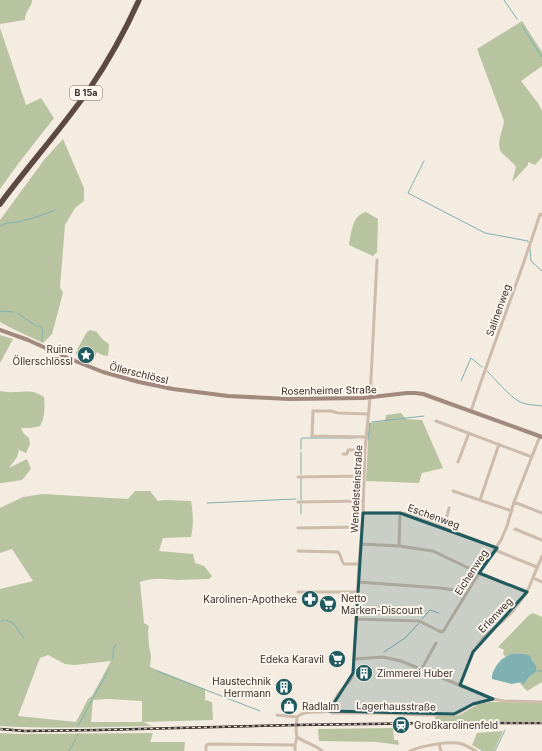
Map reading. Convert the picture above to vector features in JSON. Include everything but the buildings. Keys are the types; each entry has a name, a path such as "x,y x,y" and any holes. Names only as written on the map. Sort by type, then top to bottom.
{"highway":[{"name":"B 15a","path":"0,204 90,88 114,49 139,0"}],"street":[{"name":"Salinenweg","path":"471,411 541,215"},
{"name":"Wendelsteinstraße","path":"328,711 338,694 351,679 353,673 377,260"},
{"name":"Öllerschlössl","path":"0,330 28,340 103,372 140,382 180,390 228,396"},
{"name":"Rosenheimer Straße","path":"228,396 289,399 370,398 396,394 423,394 541,437"},
{"path":"366,437 312,436 313,411 331,411 338,414 368,414"},
{"path":"436,421 532,457"},
{"path":"458,462 469,433"},
{"name":"Eichenweg","path":"356,619 419,621 442,632 501,540 514,502 541,437"},
{"path":"480,500 499,444"},
{"path":"343,454 347,454 348,450 365,450"},
{"path":"298,476 364,476"},
{"path":"452,491 512,511"},
{"path":"298,502 363,501"},
{"path":"514,502 542,513"},
{"path":"444,528 449,508"},
{"name":"Eschenweg","path":"363,513 400,513 422,518 537,567"},
{"path":"399,546 400,513"},
{"path":"298,528 362,527"},
{"path":"515,529 542,540"},
{"path":"361,544 399,546 433,552 479,573 527,592"},
{"path":"298,551 338,552 344,564 359,564"},
{"name":"Erlenweg","path":"460,685 473,652 485,636 512,612 527,592 542,556"},
{"path":"533,578 542,582"},
{"path":"358,582 440,588 454,590 466,595"},
{"path":"298,592 358,592"},
{"path":"421,670 436,643"},
{"path":"354,658 383,656 401,661 500,701 542,702"},
{"name":"Lagerhausstraße","path":"277,715 297,717 303,713 328,711 339,713 427,715 454,714 459,713 473,704 493,699"},
{"path":"295,751 297,717"},
{"path":"297,737 314,745 322,751"},
{"path":"410,751 419,747 451,742 462,744 476,751"},
{"path":"206,751 206,746 208,744 295,745"},
{"path":"439,744 441,751"}],"highlighted area":[{"path":"363,513 400,513 497,548 479,573 527,592 473,652 460,685 493,699 473,704 454,714 329,711 353,673"}],"green space":[{"path":"0,0 32,0 25,20 0,24"},
{"path":"522,21 542,52 542,66 521,81 538,103 542,111 542,157 535,165 528,162 528,165 512,182 516,167 502,153 499,146 504,121 477,49"},
{"path":"0,28 26,105 41,98 54,118 0,189"},
{"path":"63,139 84,188 84,201 75,208 65,225 60,287 63,293 52,334 43,343 0,322 0,220 44,160"},
{"path":"366,212 378,219 377,252 373,256 349,245 355,221 361,214"},
{"path":"90,330 97,332 102,339 109,344 108,356 97,352 93,361 82,362 76,353 87,332"},
{"path":"0,335 13,339 0,363"},
{"path":"0,391 29,392 36,393 44,397 44,416 42,423 40,426 21,428 24,434 29,438 30,444 26,453 19,450 17,457 9,468 27,459 31,469 22,480 2,483 0,483"},
{"path":"401,413 406,419 422,420 443,468 422,473 419,483 366,481 369,423 385,421 386,415"},
{"path":"135,491 150,491 158,501 191,501 193,528 191,537 163,538 159,551 193,554 195,563 204,566 212,576 209,579 154,579 140,582 144,623 149,626 149,646 151,656 150,667 205,689 205,700 212,702 213,720 143,722 152,726 57,728 0,726 0,589 33,581 12,549 0,553 0,508 23,497 43,494 128,499","holes":["48,655 65,664 74,665 111,661 76,722 18,716 40,658","108,699 142,701 142,722 91,722 93,700"]},
{"path":"533,613 542,617 542,682 527,691 519,682 525,683 529,677 536,672 536,668 531,658 525,654 515,654 506,657 503,654 504,650 498,647 529,615"},
{"path":"491,702 542,703 542,721 436,721 435,716 460,715 478,704"},
{"path":"393,728 394,740 398,740 399,745 377,742 319,741 318,729"},
{"path":"503,731 494,751 482,751 472,745 477,733"},
{"path":"0,733 153,733 150,742 185,742 184,751 0,751"}],"water":[{"path":"511,654 529,655 536,665 536,672 523,684 521,682 512,684 492,679 493,671 498,663"}],"waterway":[{"path":"504,0 517,19"},
{"path":"522,26 542,57"},
{"path":"424,161 408,193 485,233 528,242"},
{"path":"0,226 7,223 32,218 55,210"},
{"path":"530,249 531,261 542,271"},
{"path":"0,312 13,312"},
{"path":"17,313 36,326 41,326 43,331 42,341"},
{"path":"461,381 471,358 482,367"},
{"path":"487,371 507,392 520,402 542,406"},
{"path":"372,422 424,416"},
{"path":"368,439 370,423"},
{"path":"301,449 302,438 354,438"},
{"path":"301,452 301,474"},
{"path":"301,479 301,500"},
{"path":"207,503 296,499"},
{"path":"301,504 301,514"},
{"path":"422,619 430,610 439,613"},
{"path":"0,622 4,620"},
{"path":"6,620 13,623 24,638"},
{"path":"384,652 405,638 419,623"},
{"path":"113,659 113,650 116,644"},
{"path":"78,726 109,669"},
{"path":"157,671 260,711"},
{"path":"537,671 542,671"},
{"path":"495,751 505,730"},
{"path":"69,751 76,739"}],"railway":[{"path":"0,729 25,731 296,725 542,723"}],"place":[{"name":"Ruine Öllerschlössl","path":"86,355"},
{"name":"Karolinen-Apotheke","path":"310,599"},
{"name":"Netto Marken-Discount","path":"328,604"},
{"name":"Edeka Karavil","path":"337,659"},
{"name":"Zimmerei Huber","path":"364,673"},
{"name":"Haustechnik Herrmann","path":"284,687"},
{"name":"Radlalm","path":"289,706"},
{"name":"Großkarolinenfeld","path":"401,725"}]}
